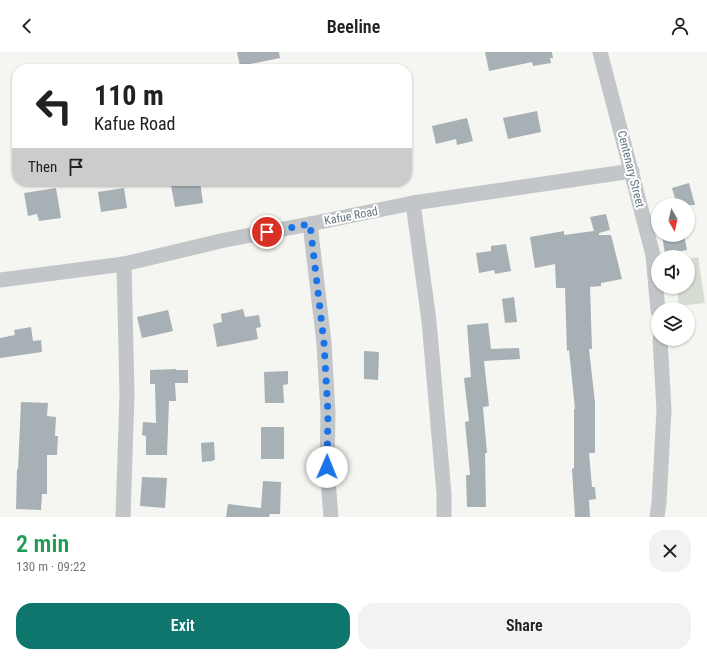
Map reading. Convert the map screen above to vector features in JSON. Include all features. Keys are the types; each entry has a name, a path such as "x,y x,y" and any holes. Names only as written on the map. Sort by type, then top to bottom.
{"street":[{"name":"Centenary Street","path":"600,52 632,171 652,255 657,302"},
{"name":"Kafue Road","path":"0,280 124,264 224,240 413,203 632,171"},
{"path":"413,203 429,320 444,494 444,517"},
{"path":"310,224 324,343 328,413 327,467 331,517"},
{"path":"123,517 127,394 124,264"},
{"path":"657,517 664,410 660,346"}],"shaded area":[{"path":"698,257 705,303 695,304 695,302 679,302 678,294 695,294 695,258"}],"building":[{"path":"237,52 279,52 280,58 250,64 240,64"},
{"path":"485,52 552,52 553,58 550,58 551,63 533,66 532,62 489,71"},
{"path":"537,111 541,132 508,139 503,118"},
{"path":"467,118 473,141 457,145 456,139 436,144 432,126"},
{"path":"689,183 693,198 675,198 672,188"},
{"path":"171,186 201,186 203,203 175,207"},
{"path":"56,188 61,218 39,221 37,214 28,216 24,193"},
{"path":"124,188 127,208 101,212 98,192"},
{"path":"606,214 610,230 599,233 599,235 611,235 622,279 601,283 601,286 590,287 592,349 589,349 595,403 595,453 589,453 592,487 595,487 596,499 589,500 590,517 575,517 572,469 574,468 575,409 569,350 567,351 565,288 556,288 555,264 535,268 530,237 564,231 564,235 594,231 590,217"},
{"path":"663,242 685,242 687,250 664,250"},
{"path":"506,244 511,271 495,274 494,270 479,273 476,253 491,251 491,246"},
{"path":"514,297 517,322 505,323 502,299"},
{"path":"243,309 245,317 259,315 261,327 256,328 258,339 217,347 213,324 222,322 221,314"},
{"path":"168,310 173,331 142,338 137,317"},
{"path":"488,323 491,349 519,348 520,359 484,361 489,406 483,407 487,453 485,453 486,507 467,507 466,475 470,475 465,422 469,421 464,378 471,377 467,325"},
{"path":"31,327 33,341 41,340 42,352 0,358 0,338 15,335 14,330"},
{"path":"364,351 379,352 378,380 364,379"},
{"path":"150,370 188,370 188,383 175,383 176,401 169,401 167,455 146,455 146,436 142,435 143,422 156,423 155,384 150,384"},
{"path":"288,371 288,384 283,385 284,403 265,403 264,372"},
{"path":"21,402 48,403 47,416 56,417 55,436 58,436 57,455 47,455 47,494 42,494 41,510 16,509"},
{"path":"261,427 284,427 284,459 261,459"},
{"path":"214,442 215,460 202,462 201,443"},
{"path":"142,477 167,478 165,508 140,506"},
{"path":"263,481 281,482 280,514 270,514 269,517 226,517 228,504 261,508"}],"route":[{"path":"267,232 310,224 324,343 328,413 327,467"}]}
